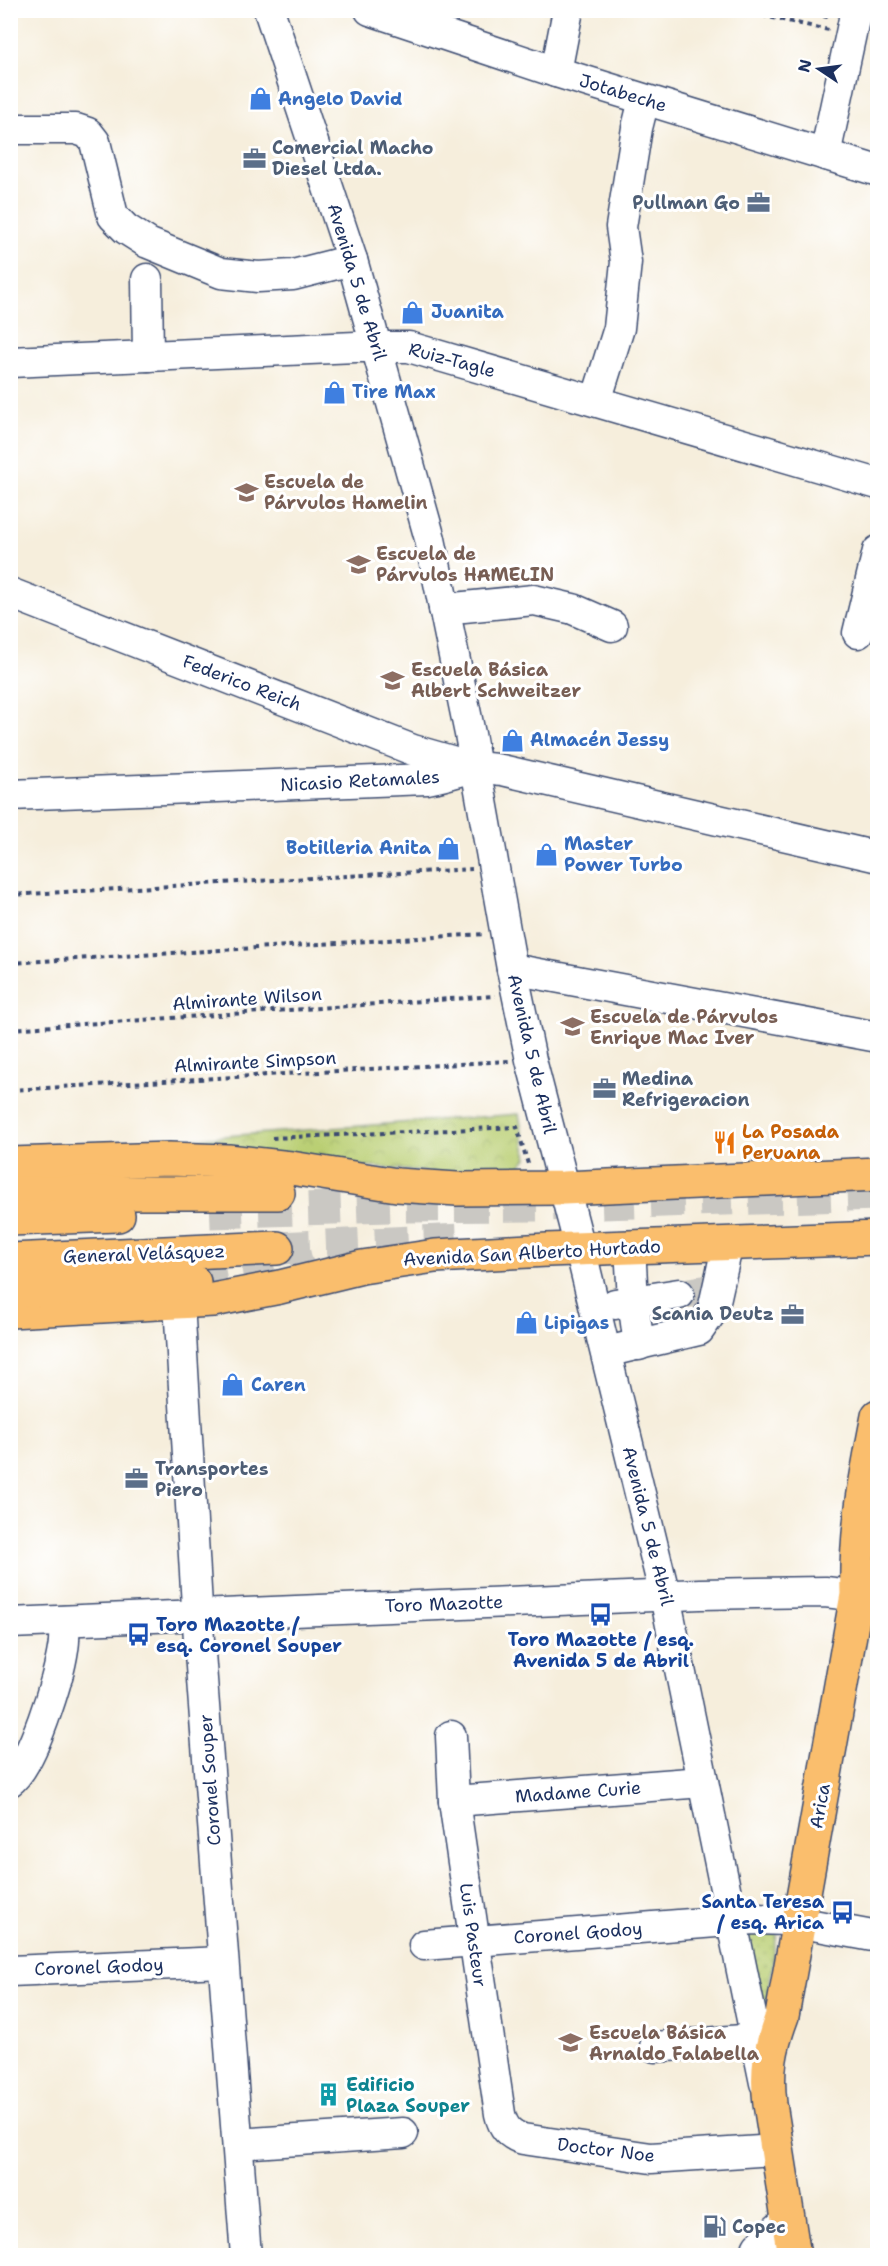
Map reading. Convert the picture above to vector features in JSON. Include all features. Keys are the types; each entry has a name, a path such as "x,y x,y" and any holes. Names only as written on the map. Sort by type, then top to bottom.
{"main road":[{"path":"10,1164 150,1159 218,1160 259,1163 363,1180 431,1188 563,1188 878,1174"},
{"path":"10,1193 278,1193"},
{"path":"10,1219 210,1212"},
{"name":"Avenida San Alberto Hurtado","path":"10,1311 186,1293 251,1294 399,1260 491,1252 878,1238"},
{"name":"General Velásquez","path":"10,1260 277,1248"},
{"path":"10,1291 186,1293"},
{"name":"Arica","path":"867,1597 856,1556 858,1531 878,1416"},
{"name":"Arica","path":"782,2016 799,1922 878,1544"},
{"path":"782,2016 786,2040 789,2122 812,2256"},
{"name":"Avenida 5 de Abril","path":"782,2016 769,2060 768,2084 776,2150 794,2256"}],"street":[{"name":"Avenida 5 de Abril","path":"269,10 352,260 378,346 430,539 531,1060 580,1248 665,1596 770,2104"},
{"name":"Jotabeche","path":"370,10 556,72 878,171"},
{"path":"556,72 568,10"},
{"path":"825,155 844,21"},
{"path":"596,401 619,328 626,262 621,227 644,99"},
{"path":"10,129 76,129 88,133 95,142 113,216 126,229 148,243 222,273 258,277 293,275 352,260"},
{"path":"147,279 148,356"},
{"name":"Ruiz-Tagle","path":"10,362 378,346 418,349 878,484"},
{"path":"858,633 878,550"},
{"name":"Federico Reich","path":"10,593 427,755 476,768"},
{"path":"444,609 534,600 573,609 612,626"},
{"path":"375,735 375,781"},
{"name":"Nicasio Retamales","path":"10,795 439,778 476,768 502,770 878,857"},
{"path":"512,969 878,1037"},
{"path":"701,1291 728,1243"},
{"path":"630,1246 633,1301 639,1345"},
{"path":"594,1306 701,1291"},
{"path":"606,1352 699,1330 713,1310 701,1291"},
{"name":"Coronel Souper","path":"186,1293 198,1616 246,2256"},
{"name":"Toro Mazotte","path":"10,1623 665,1596 803,1592 867,1597"},
{"path":"10,1781 16,1778 44,1720 64,1647 64,1621"},
{"name":"Luis Pasteur","path":"451,1736 454,1801 473,1941 500,2114 504,2127 509,2132"},
{"name":"Madame Curie","path":"454,1801 703,1782"},
{"name":"Coronel Godoy","path":"424,1945 766,1919 799,1922 878,1937"},
{"name":"Coronel Godoy","path":"10,1971 224,1962"},
{"path":"655,2047 755,2039"},
{"name":"Doctor Noe","path":"509,2132 524,2139 643,2157 680,2157 776,2150"},
{"path":"238,2144 403,2133"},
{"path":"754,2256 758,2247 788,2219"}],"path":[{"path":"736,10 844,21"},
{"path":"797,10 844,21"},
{"path":"10,895 466,870"},
{"path":"10,963 475,934"},
{"name":"Almirante Wilson","path":"10,1029 486,996"},
{"name":"Almirante Simpson","path":"10,1090 500,1062"},
{"path":"260,1139 517,1127 528,1165"}],"green space":[{"path":"519,1114 527,1158 510,1179 173,1150 172,1140"},
{"path":"757,1933 777,1934 762,2032 743,1936"}],"tunnel":[{"path":"210,1212 390,1206 542,1205 878,1194"},
{"path":"277,1248 462,1240"},
{"path":"194,1282 246,1275 312,1257"},
{"path":"679,1294 706,1290"}],"place":[{"name":"Angelo David","path":"260,99"},
{"name":"Comercial Macho Diesel Ltda.","path":"254,158"},
{"name":"Pullman Go","path":"758,203"},
{"name":"Juanita","path":"413,312"},
{"name":"Tire Max","path":"334,392"},
{"name":"Escuela de Párvulos Hamelin","path":"246,492"},
{"name":"Escuela de Párvulos HAMELIN","path":"358,564"},
{"name":"Escuela Básica Albert Schweitzer","path":"393,680"},
{"name":"Almacén Jessy","path":"512,740"},
{"name":"Botilleria Anita","path":"449,848"},
{"name":"Master Power Turbo","path":"546,854"},
{"name":"Escuela de Párvulos Enrique Mac Iver","path":"572,1027"},
{"name":"Medina Refrigeracion","path":"604,1089"},
{"name":"La Posada Peruana","path":"724,1142"},
{"name":"Scania Deutz","path":"792,1314"},
{"name":"Lipigas","path":"526,1323"},
{"name":"Caren","path":"233,1385"},
{"name":"Transportes Piero","path":"137,1479"},
{"name":"Toro Mazotte / esq. Avenida 5 de Abril","path":"601,1614"},
{"name":"Toro Mazotte / esq. Coronel Souper","path":"138,1635"},
{"name":"Santa Teresa / esq. Arica","path":"842,1912"},
{"name":"Escuela Básica Arnaldo Falabella","path":"571,2043"},
{"name":"Edificio Plaza Souper","path":"328,2095"},
{"name":"Copec","path":"714,2227"}]}
